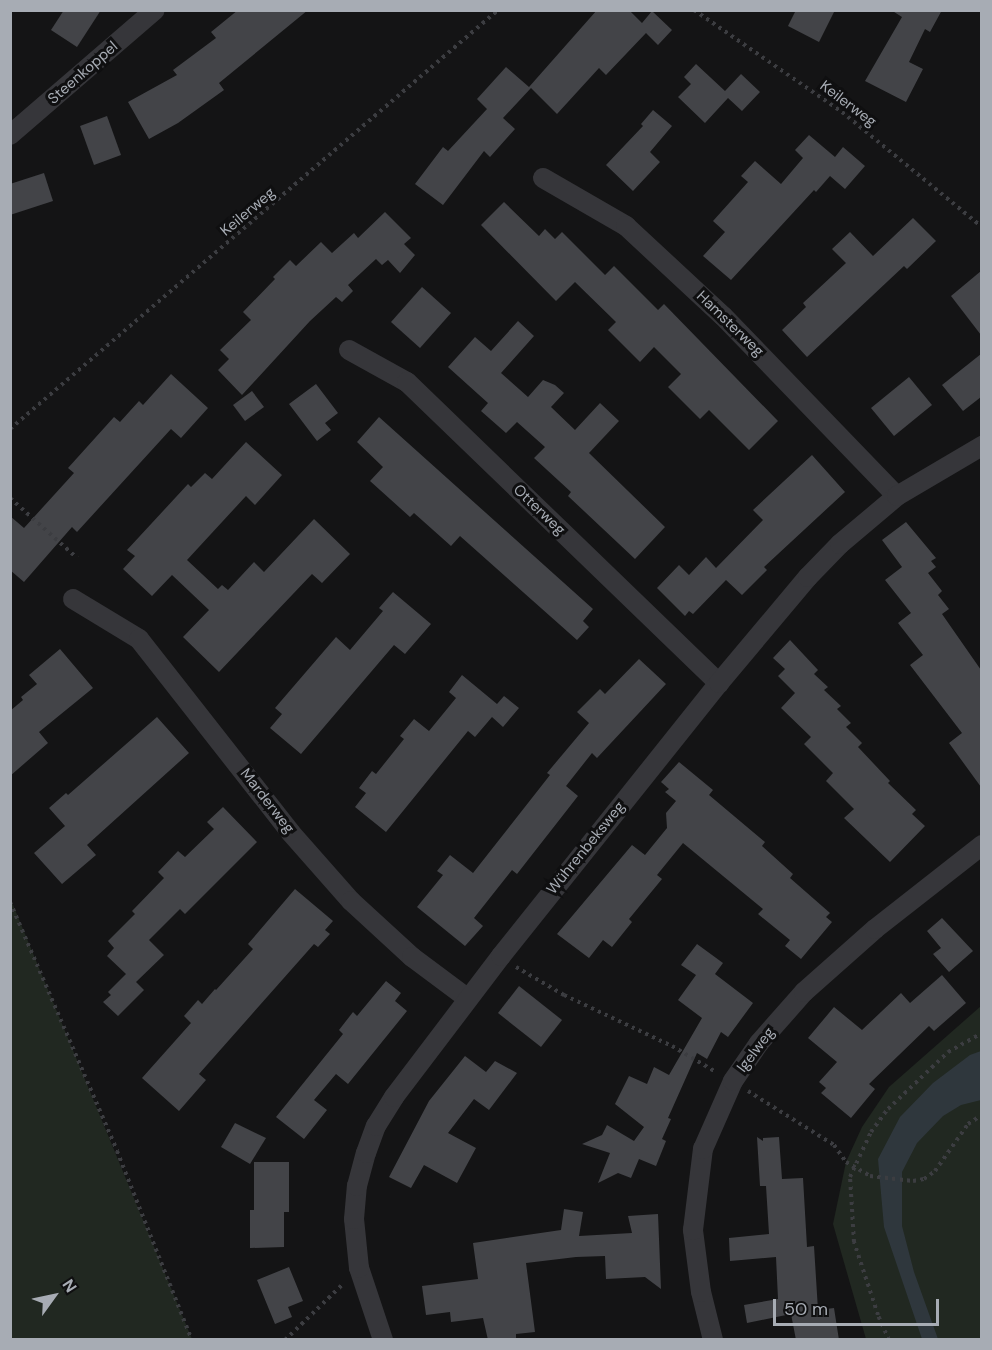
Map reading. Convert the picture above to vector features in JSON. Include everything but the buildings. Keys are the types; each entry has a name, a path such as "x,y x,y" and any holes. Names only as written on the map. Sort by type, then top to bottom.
{"street":[{"name":"Steenkoppel","path":"10,135 155,10"},
{"name":"Hamsterweg","path":"543,178 626,226 723,316 897,496"},
{"name":"Otterweg","path":"349,351 407,382 718,683"},
{"name":"Wührenbeksweg","path":"383,1340 359,1268 354,1219 357,1186 376,1126 424,1054 718,683 808,577 840,544 897,496 981,446"},
{"name":"Marderweg","path":"74,599 139,639 291,833 351,901 412,957 467,999"},
{"name":"Igelweg","path":"713,1340 701,1292 693,1230 704,1149 733,1081 759,1043 804,992 875,929 981,845"}],"path":[{"name":"Keilerweg","path":"10,429 498,10"},
{"name":"Keilerweg","path":"694,10 842,112 981,226"},
{"path":"10,498 77,558"},
{"path":"10,902 117,1151 192,1340"},
{"path":"501,956 564,995 672,1046 733,1081 834,1145 846,1162 870,1176 913,1181 924,1179 935,1171 968,1124 981,1114"},
{"path":"889,1340 870,1293 854,1242 849,1197 853,1166 871,1132 903,1092 948,1052 981,1033"},
{"path":"285,1340 359,1268"}],"shaded area":[{"path":"11,900 192,1339 11,1339"},
{"path":"981,1006 981,1339 866,1339 833,1224 846,1162 862,1127 889,1087"},
{"path":"981,1051 981,1100 961,1105 943,1116 917,1143 902,1172 902,1226 914,1272 938,1339 922,1339 884,1227 878,1159 900,1117 933,1083 970,1055"}]}
